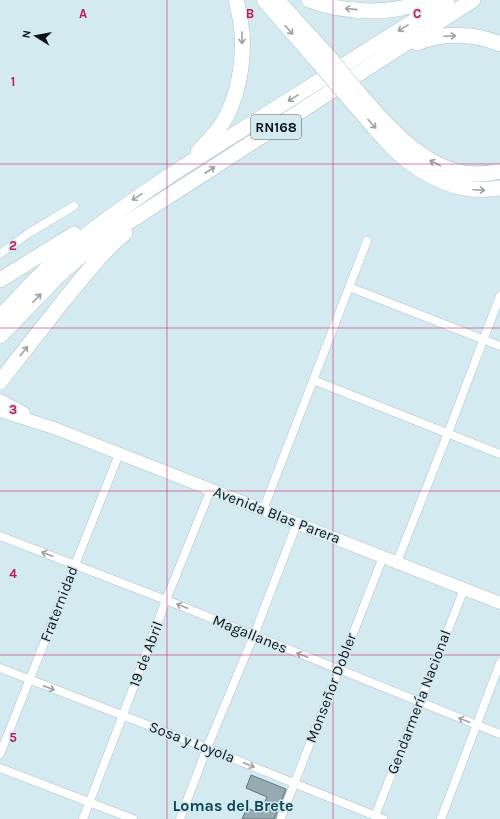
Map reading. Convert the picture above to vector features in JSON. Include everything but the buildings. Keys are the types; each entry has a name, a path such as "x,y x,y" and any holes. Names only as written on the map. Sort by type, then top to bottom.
{"highway":[{"name":"RN168","path":"0,317 59,257 84,236 169,176 197,153 221,125 237,90 240,75 242,34 236,0"},
{"path":"264,0 324,60"},
{"path":"277,0 396,151 411,164 437,180 453,186 466,189 489,190 500,188"},
{"path":"308,0 334,7 371,11 393,10 417,5 430,0"},
{"path":"169,176 447,0"},
{"path":"375,64 473,0"},
{"name":"RN168","path":"0,336 60,274 96,243 375,64 435,37 462,35 473,36 500,44"},
{"path":"351,92 402,140 417,152 440,165 468,174 490,174 500,171"},
{"path":"0,382 108,248 178,191"},
{"path":"0,280 80,230 113,215"}],"main road":[{"path":"0,400 54,428"},
{"path":"0,411 54,428"},
{"name":"Avenida Blas Parera","path":"54,428 500,603"}],"street":[{"path":"0,254 29,233 74,206"},
{"path":"263,510 367,241"},
{"path":"349,287 500,346"},
{"path":"397,562 500,296"},
{"path":"313,380 500,454"},
{"name":"Fraternidad","path":"0,754 119,454"},
{"name":"19 de Abril","path":"82,819 90,802 166,600 211,490"},
{"path":"180,819 297,523"},
{"name":"Magallanes","path":"0,536 166,600 500,734"},
{"name":"Monseñor Dobler","path":"281,819 338,669 383,557"},
{"name":"Gendarmería Nacional","path":"375,816 464,589"},
{"path":"441,819 500,663"},
{"name":"Sosa y Loyola","path":"0,668 207,748 383,819"},
{"path":"0,768 133,819"}],"district":[{"name":"Lomas del Brete","path":"233,805"}]}
